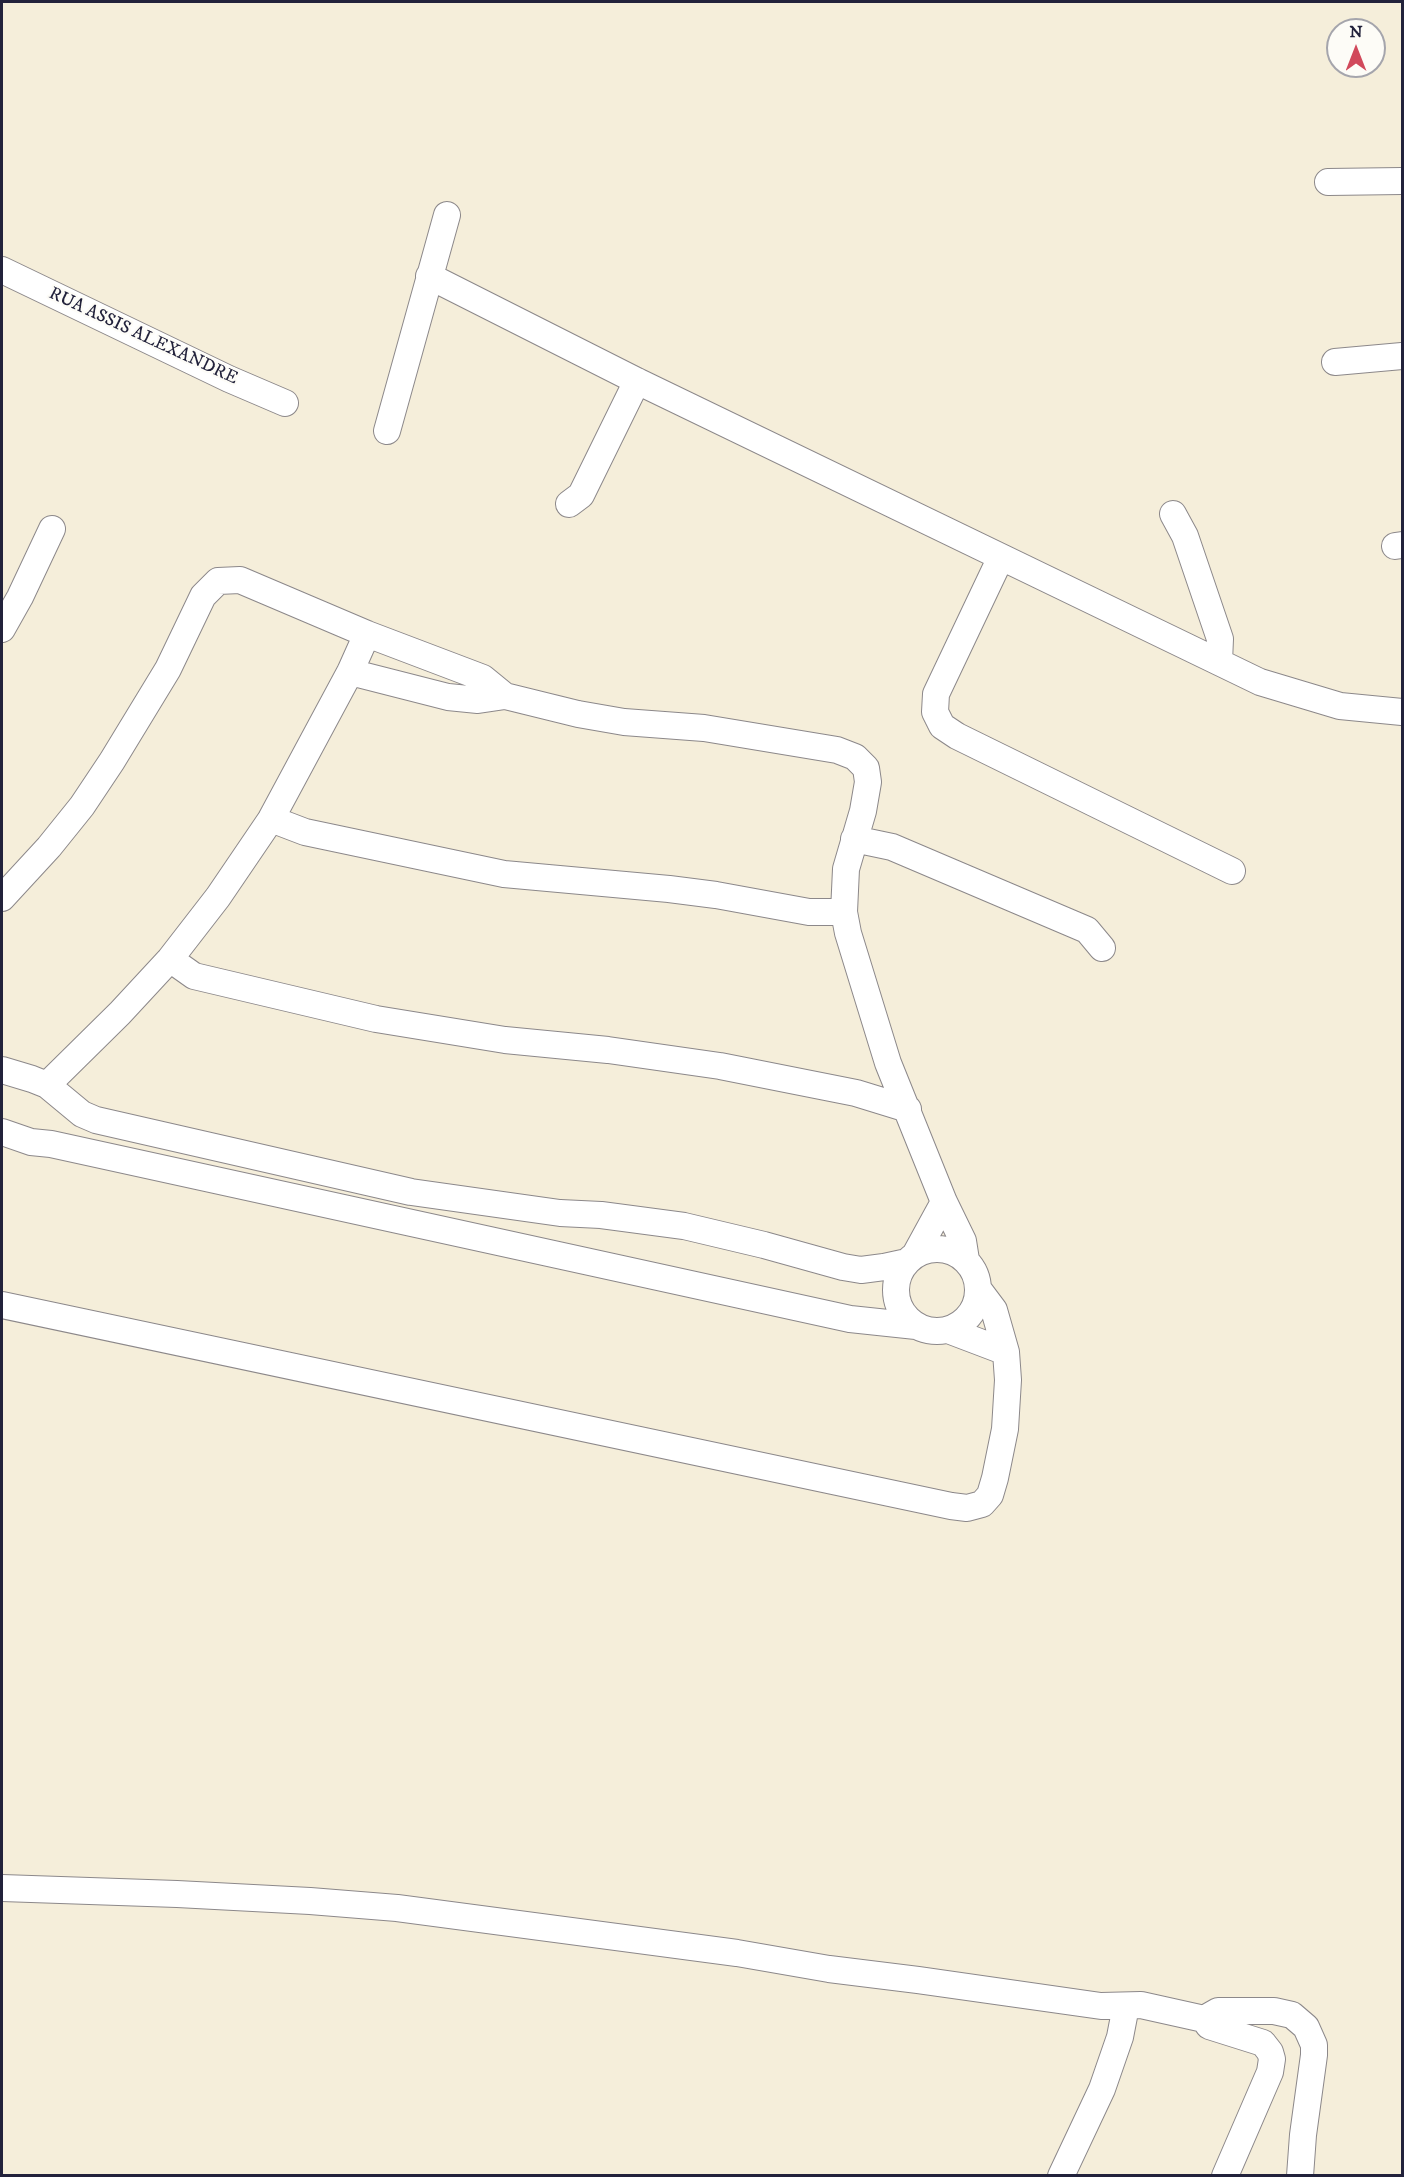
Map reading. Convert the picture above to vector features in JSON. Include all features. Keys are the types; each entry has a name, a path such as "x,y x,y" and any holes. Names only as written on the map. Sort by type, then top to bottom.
{"street":[{"path":"1328,182 1402,181"},
{"path":"387,431 447,215"},
{"name":"RUA ASSIS ALEXANDRE","path":"2,270 208,369 285,403"},
{"path":"429,276 637,381 1260,682 1340,706 1402,712"},
{"path":"1335,362 1402,356"},
{"path":"569,504 581,495 637,381"},
{"path":"1173,514 1185,536 1220,639 1219,662"},
{"path":"2,629 52,529"},
{"path":"1001,557 936,694 934,712 942,726 957,736 1232,871"},
{"path":"2,898 49,847 82,806 168,669 203,596 218,581 240,580 367,634 483,678 505,696"},
{"path":"47,1085 120,1013 170,959 219,897 271,819 350,672 367,634"},
{"path":"350,672 448,696 478,700 505,696 578,714 624,722 704,728 837,750 855,757 866,768 868,782 863,811 846,869 844,912 888,1063 944,1203 963,1241 966,1260 977,1279 979,1290 977,1300 967,1319 948,1330"},
{"path":"271,819 305,832 504,874 669,889 808,912 844,912"},
{"path":"854,839 892,847 1087,930 1102,948"},
{"path":"170,959 194,976 376,1019 505,1040 668,1057 856,1093 908,1109"},
{"path":"856,1093 888,1063"},
{"path":"2,1070 32,1078 47,1085 82,1114 96,1120 411,1192 560,1213 601,1215 684,1226 861,1270 884,1267 936,1249 957,1254 966,1260"},
{"path":"51,1144 63,1131 68,1118 68,1103"},
{"path":"2,1132 21,1139 850,1319 916,1326 927,1330 948,1330 1006,1352"},
{"path":"916,1326 901,1311 897,1302 896,1280 944,1203"},
{"path":"2,1305 939,1504 967,1508 982,1504 990,1495 1005,1429 1008,1380 1006,1352 994,1310 979,1290"},
{"path":"2,1888 177,1894 397,1908 660,1943 829,1970 1101,2006 1141,2006 1204,2019 1218,2011 1274,2011 1292,2015 1306,2027 1314,2045 1300,2175"},
{"path":"1061,2175 1102,2089 1120,2037 1126,2006"},
{"path":"1204,2019 1209,2026 1263,2043 1272,2059 1270,2072 1225,2175"}]}
